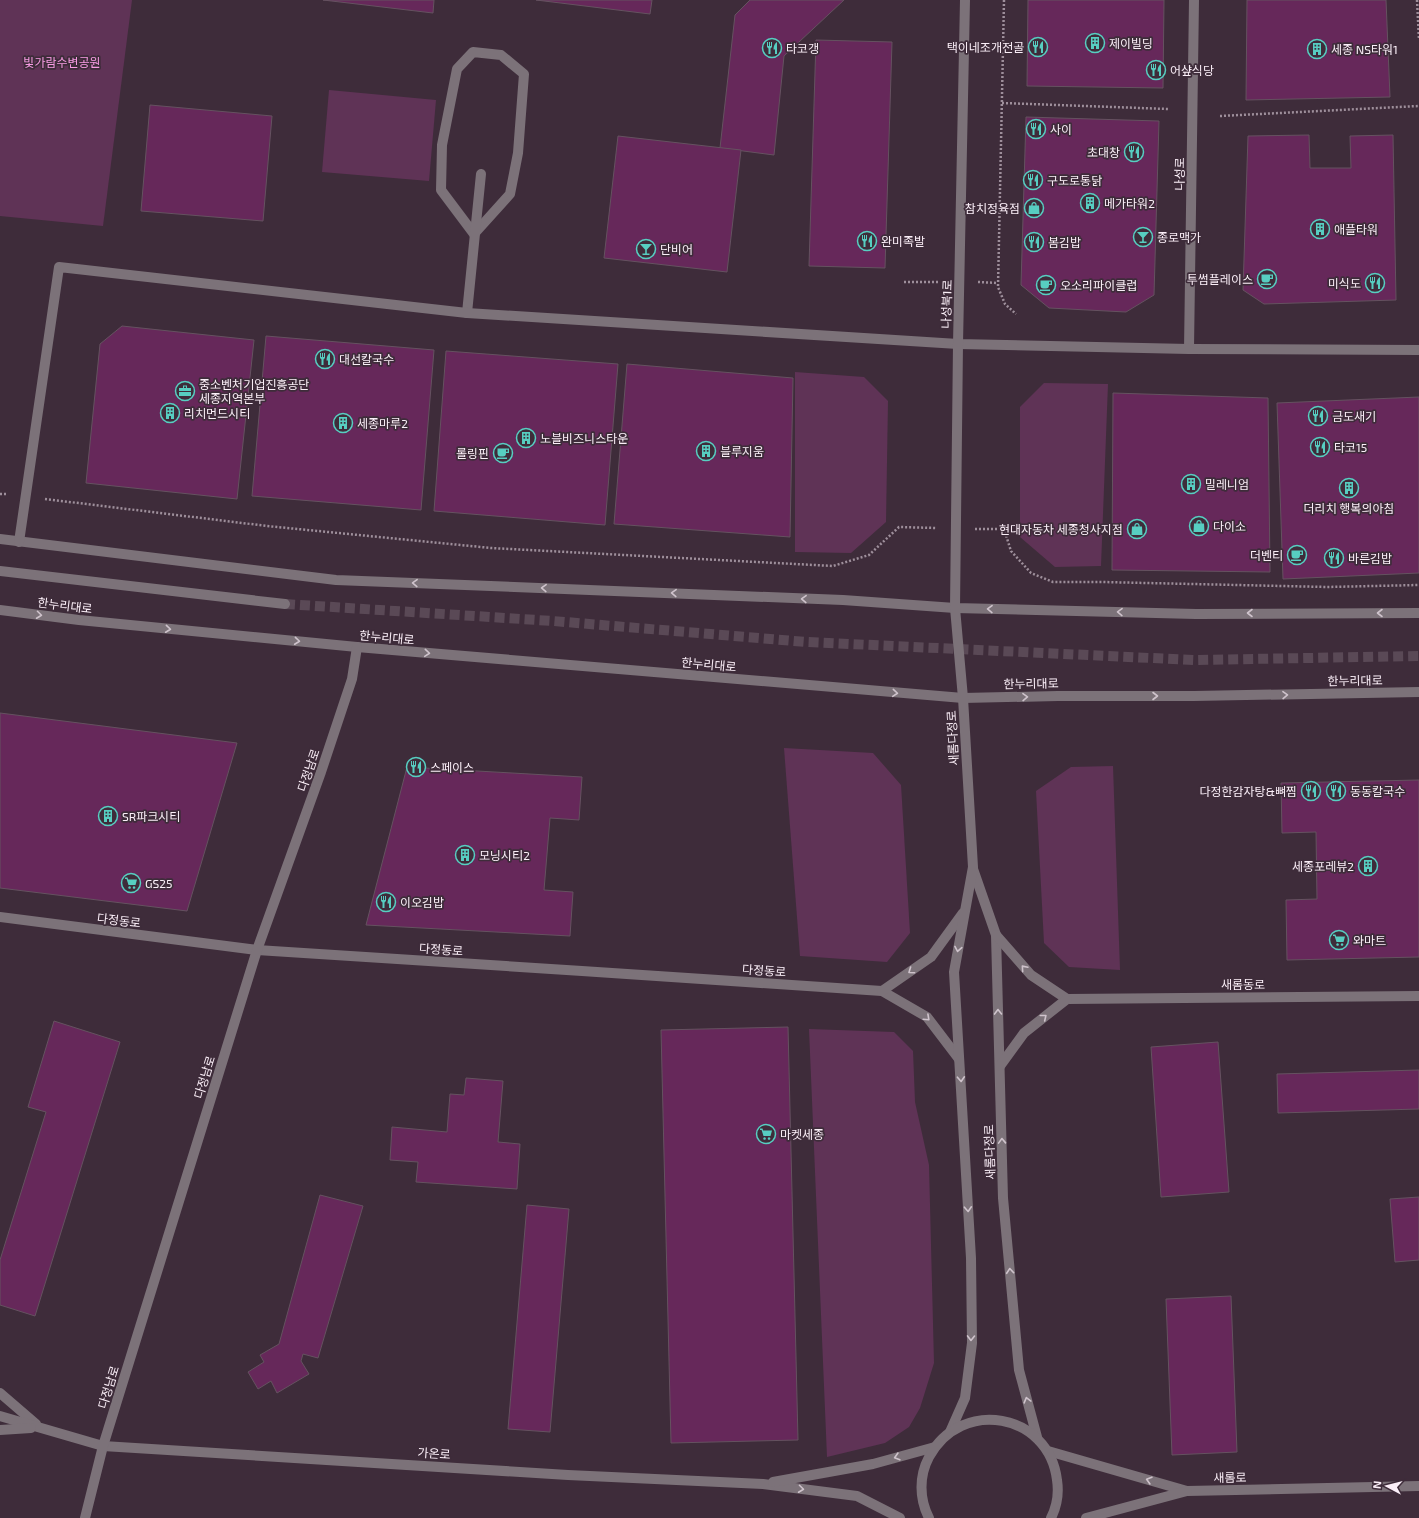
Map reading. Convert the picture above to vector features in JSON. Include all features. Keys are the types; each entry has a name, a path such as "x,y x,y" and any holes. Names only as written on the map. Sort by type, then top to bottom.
{"street":[{"name":"나성북1로","path":"955,608 958,344 965,0"},
{"name":"나성로","path":"1189,349 1194,0"},
{"path":"473,52 501,55 524,74 518,153 510,194 474,234 441,190 442,145 457,69 473,52"},
{"path":"466,313 481,174"},
{"path":"19,542 27,496 59,267 466,313 958,344 1189,349 1419,350"},
{"path":"0,539 336,580 835,600 955,608 1196,614 1419,613"},
{"path":"0,571 285,604"},
{"name":"새롬다정로","path":"950,1432 965,1398 972,1343 971,1270 954,972 973,867 955,608"},
{"name":"한누리대로","path":"0,610 79,620 357,647 962,698 1419,692"},
{"name":"다정남로","path":"85,1518 104,1446 257,950 321,772 352,680 357,647"},
{"name":"새롬다정로","path":"973,867 996,936 1004,1198 1019,1370 1037,1437"},
{"path":"959,1059 927,1017 882,992 931,957 965,911"},
{"name":"다정동로","path":"0,917 257,950 882,992"},
{"path":"996,936 1031,975 1067,998 1024,1033 1000,1066"},
{"name":"새롬동로","path":"1067,998 1419,996"},
{"path":"0,1393 39,1427"},
{"name":"가온로","path":"0,1416 104,1446 568,1475 763,1484"},
{"path":"929,1518 924,1508 921,1487 924,1466 935,1447 950,1432 969,1422 987,1419 1005,1421 1022,1427 1037,1437 1048,1451 1056,1468 1058,1490 1054,1511 1050,1518"},
{"path":"0,1430 39,1427"},
{"path":"763,1484 873,1464 935,1447"},
{"name":"새롬로","path":"1048,1451 1187,1491 1419,1486"},
{"path":"763,1484 857,1496 900,1518"},
{"path":"1086,1518 1187,1491"}],"path":[{"path":"1004,0 998,287 1005,304 1016,314"},
{"path":"1418,0 1419,40"},
{"path":"1002,103 1168,109"},
{"path":"1220,116 1419,106"},
{"path":"0,494 27,496 267,526 491,548 833,566 869,556 899,528"},
{"path":"1004,529 1011,551 1031,573 1053,582 1327,587 1419,585"}],"green space":[{"name":"빛가람수변공원","path":"0,0 132,0 103,226 0,216"},
{"path":"329,90 436,100 429,181 322,172"},
{"path":"795,372 864,377 888,401 886,522 851,553 795,552"},
{"path":"1044,383 1108,384 1101,566 1055,567 1020,537 1020,407"},
{"path":"784,748 873,753 901,785 910,933 887,962 800,956"},
{"path":"1113,766 1120,970 1069,967 1044,943 1036,791 1071,767"},
{"path":"809,1029 894,1032 913,1051 915,1102 929,1165 934,1363 920,1408 909,1427 885,1443 827,1457"}],"building":[{"path":"323,0 434,0 433,13"},
{"path":"536,0 652,0 650,14"},
{"path":"750,0 844,0 784,56 774,155 720,148 735,15"},
{"name":"제이빌딩","path":"1028,0 1164,0 1163,88 1027,86"},
{"name":"세종 NS타워1","path":"1247,0 1386,0 1390,97 1246,100"},
{"path":"816,40 892,42 885,268 809,266"},
{"path":"150,105 272,116 263,221 141,211"},
{"name":"메가타워2","path":"1026,117 1159,121 1154,295 1126,312 1049,308 1021,285"},
{"name":"애플타워","path":"1309,135 1310,168 1351,168 1350,136 1393,135 1396,300 1264,304 1243,290 1248,136"},
{"path":"618,136 741,150 727,272 604,258"},
{"name":"리치먼드시티","path":"122,326 254,340 237,499 86,483 100,344"},
{"name":"세종마루2","path":"266,336 434,350 421,510 252,496"},
{"name":"노블비즈니스타운","path":"446,351 618,364 605,525 434,511"},
{"name":"블루지움","path":"627,364 793,378 790,537 614,524"},
{"name":"밀레니엄","path":"1113,393 1268,398 1270,572 1112,570"},
{"name":"더리치 행복의아침","path":"1419,397 1419,573 1283,579 1277,403"},
{"name":"SR파크시티","path":"0,713 237,743 187,911 0,888"},
{"name":"모닝시티2","path":"407,767 582,777 579,820 550,818 544,890 573,892 570,936 366,925"},
{"name":"세종포레뷰2","path":"1419,780 1419,957 1287,960 1286,900 1317,899 1316,832 1282,833 1281,783"},
{"path":"54,1021 120,1042 35,1316 0,1305 0,1260 46,1112 28,1107"},
{"path":"788,1027 798,1440 671,1443 661,1030"},
{"path":"1218,1042 1229,1192 1161,1197 1151,1047"},
{"path":"1419,1070 1419,1109 1278,1113 1277,1074"},
{"path":"466,1078 503,1081 498,1142 520,1144 517,1189 416,1182 418,1162 390,1160 392,1127 447,1132 450,1094 464,1095"},
{"path":"320,1195 363,1206 318,1358 303,1354 301,1361 309,1374 277,1393 271,1381 258,1389 248,1372 264,1362 260,1355 279,1344"},
{"path":"1419,1197 1419,1260 1395,1262 1390,1199"},
{"path":"527,1205 569,1209 550,1432 508,1429"},
{"path":"1231,1296 1237,1452 1172,1455 1166,1299"}],"tunnel":[{"path":"285,604 553,621 807,642 1194,660 1419,656"}],"place":[{"name":"제이빌딩","path":"1095,43"},
{"name":"택이네조개전골","path":"1038,47"},
{"name":"타코갱","path":"772,48"},
{"name":"세종 NS타워1","path":"1317,49"},
{"name":"어샾식당","path":"1156,70"},
{"name":"사이","path":"1036,129"},
{"name":"초대창","path":"1134,152"},
{"name":"구도로통닭","path":"1033,180"},
{"name":"메가타워2","path":"1090,203"},
{"name":"참치정육점","path":"1034,208"},
{"name":"애플타워","path":"1320,229"},
{"name":"종로맥가","path":"1143,237"},
{"name":"완미족발","path":"867,241"},
{"name":"봄김밥","path":"1034,242"},
{"name":"단비어","path":"646,249"},
{"name":"투썸플레이스","path":"1267,279"},
{"name":"미식도","path":"1375,283"},
{"name":"오소리파이클럽","path":"1046,285"},
{"name":"대선칼국수","path":"325,359"},
{"name":"중소벤처기업진흥공단 세종지역본부","path":"185,391"},
{"name":"리치먼드시티","path":"170,413"},
{"name":"금도새기","path":"1318,416"},
{"name":"세종마루2","path":"343,423"},
{"name":"노블비즈니스타운","path":"526,438"},
{"name":"타코15","path":"1320,447"},
{"name":"블루지움","path":"706,451"},
{"name":"롤링핀","path":"503,453"},
{"name":"밀레니엄","path":"1191,484"},
{"name":"더리치 행복의아침","path":"1349,488"},
{"name":"다이소","path":"1199,526"},
{"name":"현대자동차 세종청사지점","path":"1137,529"},
{"name":"더벤티","path":"1297,555"},
{"name":"바른김밥","path":"1334,558"},
{"name":"스페이스","path":"416,767"},
{"name":"다정한감자탕&뼈찜","path":"1311,791"},
{"name":"동동칼국수","path":"1336,791"},
{"name":"SR파크시티","path":"108,816"},
{"name":"모닝시티2","path":"465,855"},
{"name":"세종포레뷰2","path":"1368,866"},
{"name":"GS25","path":"131,883"},
{"name":"이오김밥","path":"386,902"},
{"name":"와마트","path":"1339,940"},
{"name":"마켓세종","path":"766,1134"}]}
